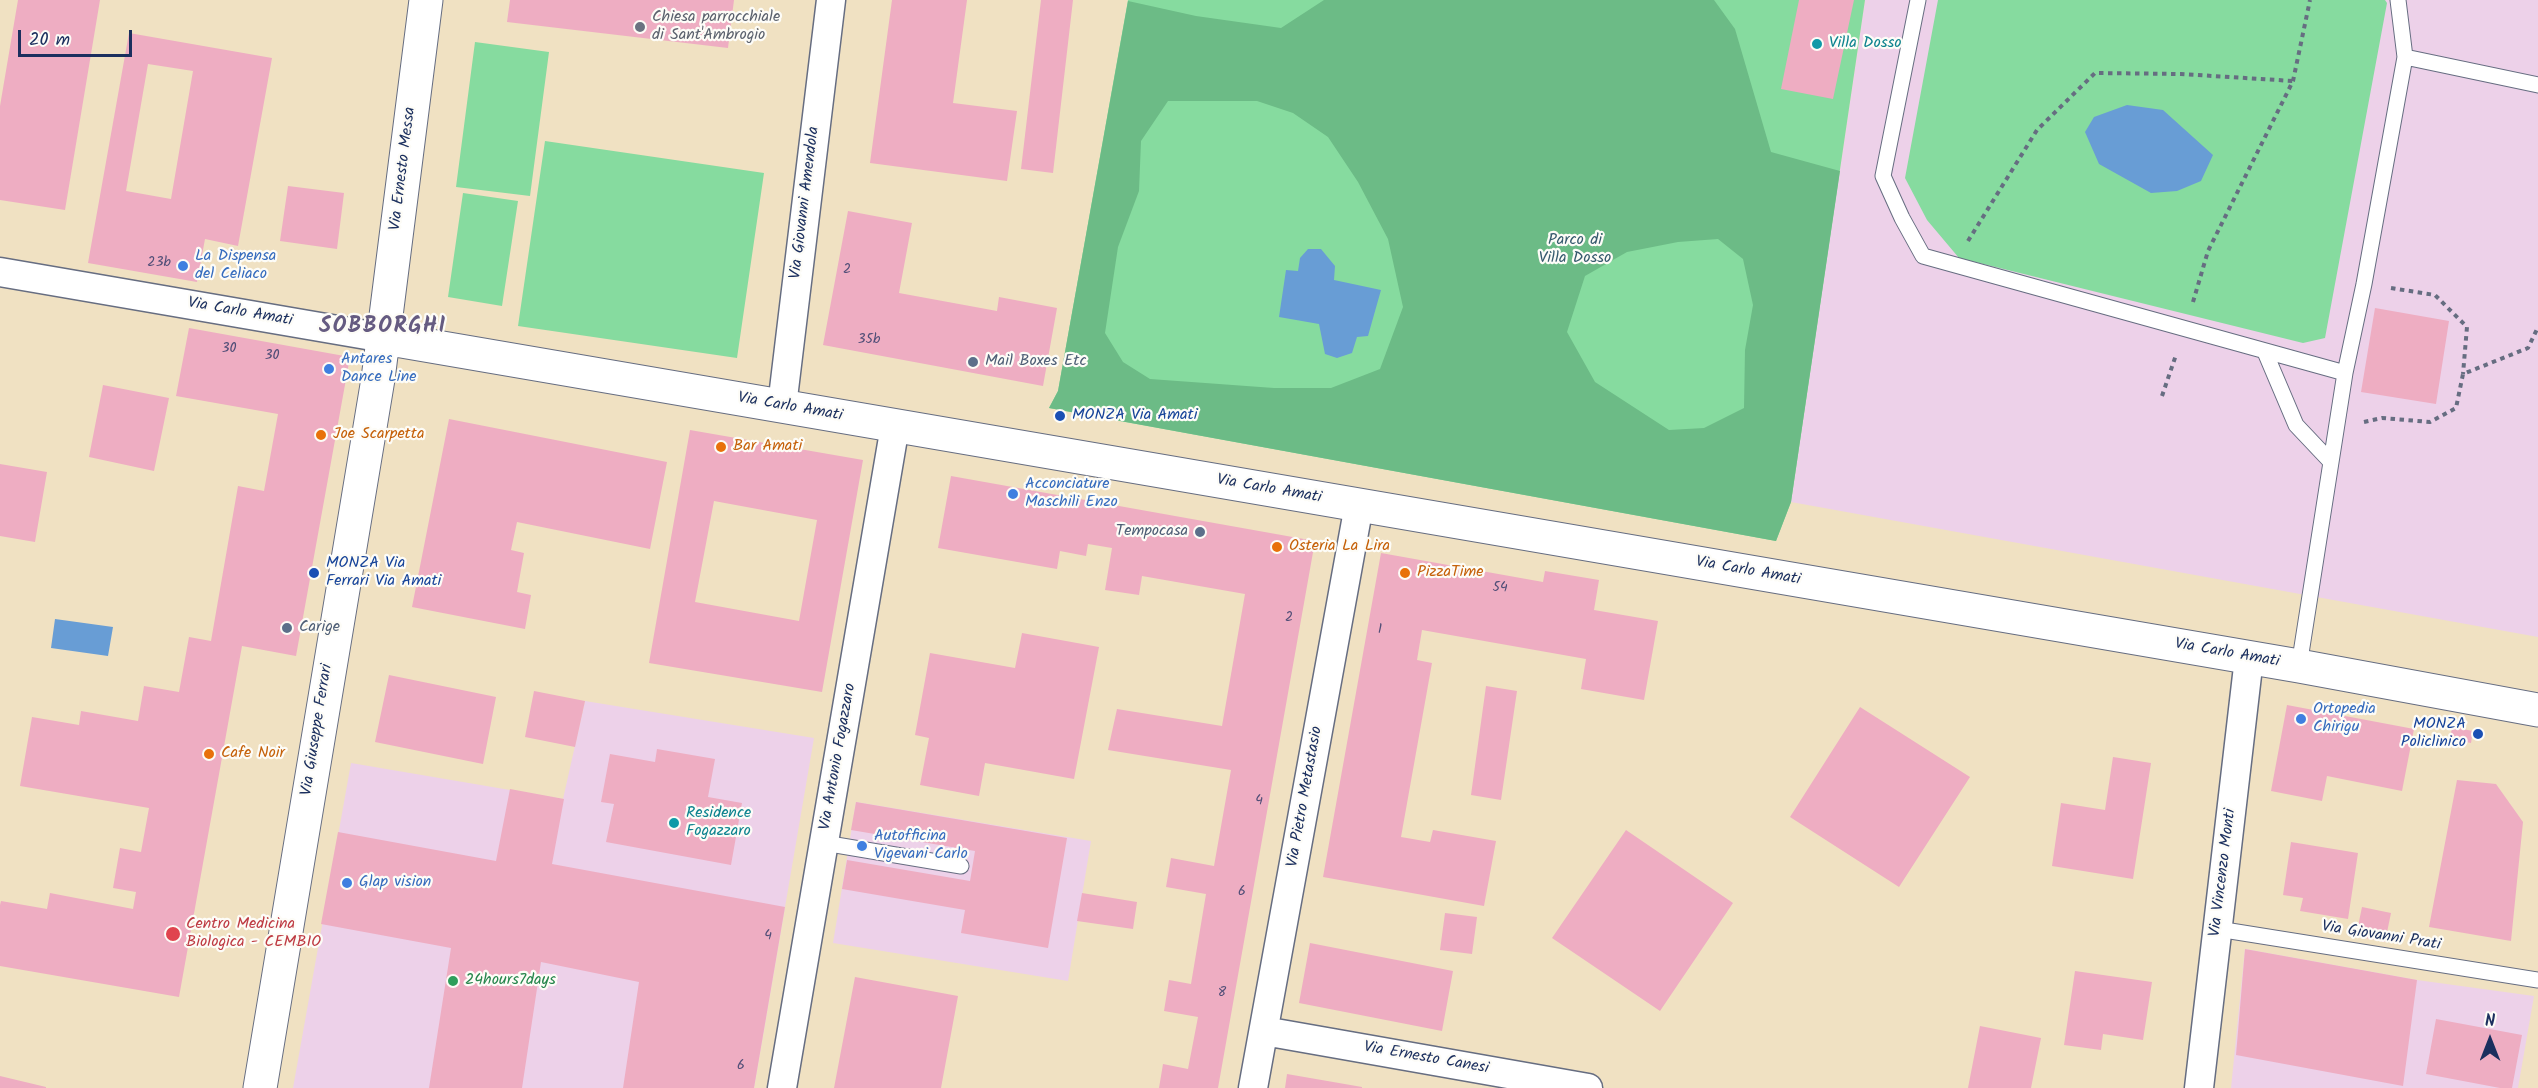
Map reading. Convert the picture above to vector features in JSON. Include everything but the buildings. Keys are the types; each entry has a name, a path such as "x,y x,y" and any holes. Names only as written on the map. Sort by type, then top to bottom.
{"street":[{"name":"Via Ernesto Messa","path":"384,338 426,0"},
{"name":"Via Giovanni Amendola","path":"782,406 831,0"},
{"name":"Via Carlo Amati","path":"0,272 2300,666 2538,710"},
{"name":"Via Giuseppe Ferrari","path":"260,1088 384,338"},
{"name":"Via Antonio Fogazzaro","path":"782,1088 895,426"},
{"name":"Via Pietro Metastasio","path":"1253,1088 1359,505"},
{"name":"Via Vincenzo Monti","path":"2199,1088 2249,658"},
{"name":"Via Ernesto Canesi","path":"1264,1031 1588,1088"}],"lane":[{"path":"1918,0 1884,176 1902,218 1923,256 2345,373"},
{"path":"2300,666 2345,373 2364,284 2405,57 2398,0"},
{"path":"2405,57 2538,85"},
{"path":"2265,352 2296,425 2330,460"},
{"path":"824,843 961,866"},
{"name":"Via Giovanni Prati","path":"2218,929 2538,980"}],"path":[{"path":"2162,396 2185,330 2208,251 2293,81 2310,0"},
{"path":"1959,266 1971,234 2037,130 2096,73 2181,74 2293,81"},
{"path":"2337,430 2382,418 2430,422 2456,408 2463,374 2467,327 2435,296 2364,284"},
{"path":"2463,374 2528,348 2538,327"}],"shaded area":[{"path":"1865,0 2538,0 2538,637 1791,502"},
{"path":"585,701 814,738 754,1088 293,1088 351,763 563,799"},
{"path":"856,802 1091,841 1068,981 833,943"},
{"path":"2245,949 2417,980 2534,996 2518,1088 2231,1088"}],"green space":[{"name":"Parco di Villa Dosso","path":"1128,0 1865,0 1791,502 1776,541 1049,408 1058,391"},
{"name":"Parco di Villa Dosso","path":"1324,0 1714,0 1735,29 1771,152 1840,171 1791,502 1776,541 1049,408 1058,391 1128,1 1196,16 1281,28","holes":["1168,101 1257,101 1293,113 1328,137 1358,182 1388,239 1403,307 1380,369 1331,388 1274,388 1150,379 1123,362 1105,333 1118,247 1139,191 1141,141","1718,239 1743,259 1753,305 1745,350 1744,408 1704,428 1669,430 1595,382 1567,332 1585,276 1627,252 1678,242"]},
{"path":"1938,0 2385,0 2387,3 2325,338 2303,343 1959,258 1927,220 1905,178"},
{"path":"475,42 549,52 530,196 456,187"},
{"path":"545,141 764,173 737,358 518,326"},
{"path":"463,193 518,201 502,306 448,297"}],"water":[{"path":"2127,105 2163,110 2213,155 2201,181 2177,191 2151,193 2099,164 2085,132 2094,117"},
{"path":"1308,249 1321,249 1335,266 1334,280 1381,290 1368,336 1357,337 1352,353 1337,358 1325,354 1319,324 1279,317 1286,270 1298,271 1300,258"},
{"path":"55,619 113,627 108,656 51,648"}],"place":[{"name":"Chiesa parrocchiale di Sant'Ambrogio","path":"640,27"},
{"name":"Villa Dosso","path":"1817,44"},
{"name":"La Dispensa del Celiaco","path":"183,266"},
{"name":"Mail Boxes Etc","path":"973,362"},
{"name":"Antares Dance Line","path":"329,369"},
{"name":"MONZA Via Amati","path":"1060,416"},
{"name":"Joe Scarpetta","path":"321,435"},
{"name":"Bar Amati","path":"721,447"},
{"name":"Acconciature Maschili Enzo","path":"1013,494"},
{"name":"Tempocasa","path":"1200,532"},
{"name":"Osteria La Lira","path":"1277,547"},
{"name":"MONZA Via Ferrari Via Amati","path":"314,573"},
{"name":"PizzaTime","path":"1405,573"},
{"name":"Carige","path":"287,628"},
{"name":"Ortopedia Chirigu","path":"2301,719"},
{"name":"MONZA Policlinico","path":"2478,734"},
{"name":"Cafe Noir","path":"209,754"},
{"name":"Residence Fogazzaro","path":"674,823"},
{"name":"Autofficina Vigevani Carlo","path":"862,846"},
{"name":"Glap vision","path":"347,883"},
{"name":"Centro Medicina Biologica - CEMBIO","path":"173,934"},
{"name":"24hours7days","path":"453,981"}],"district":[{"name":"SOBBORGHI","path":"383,328"}]}
